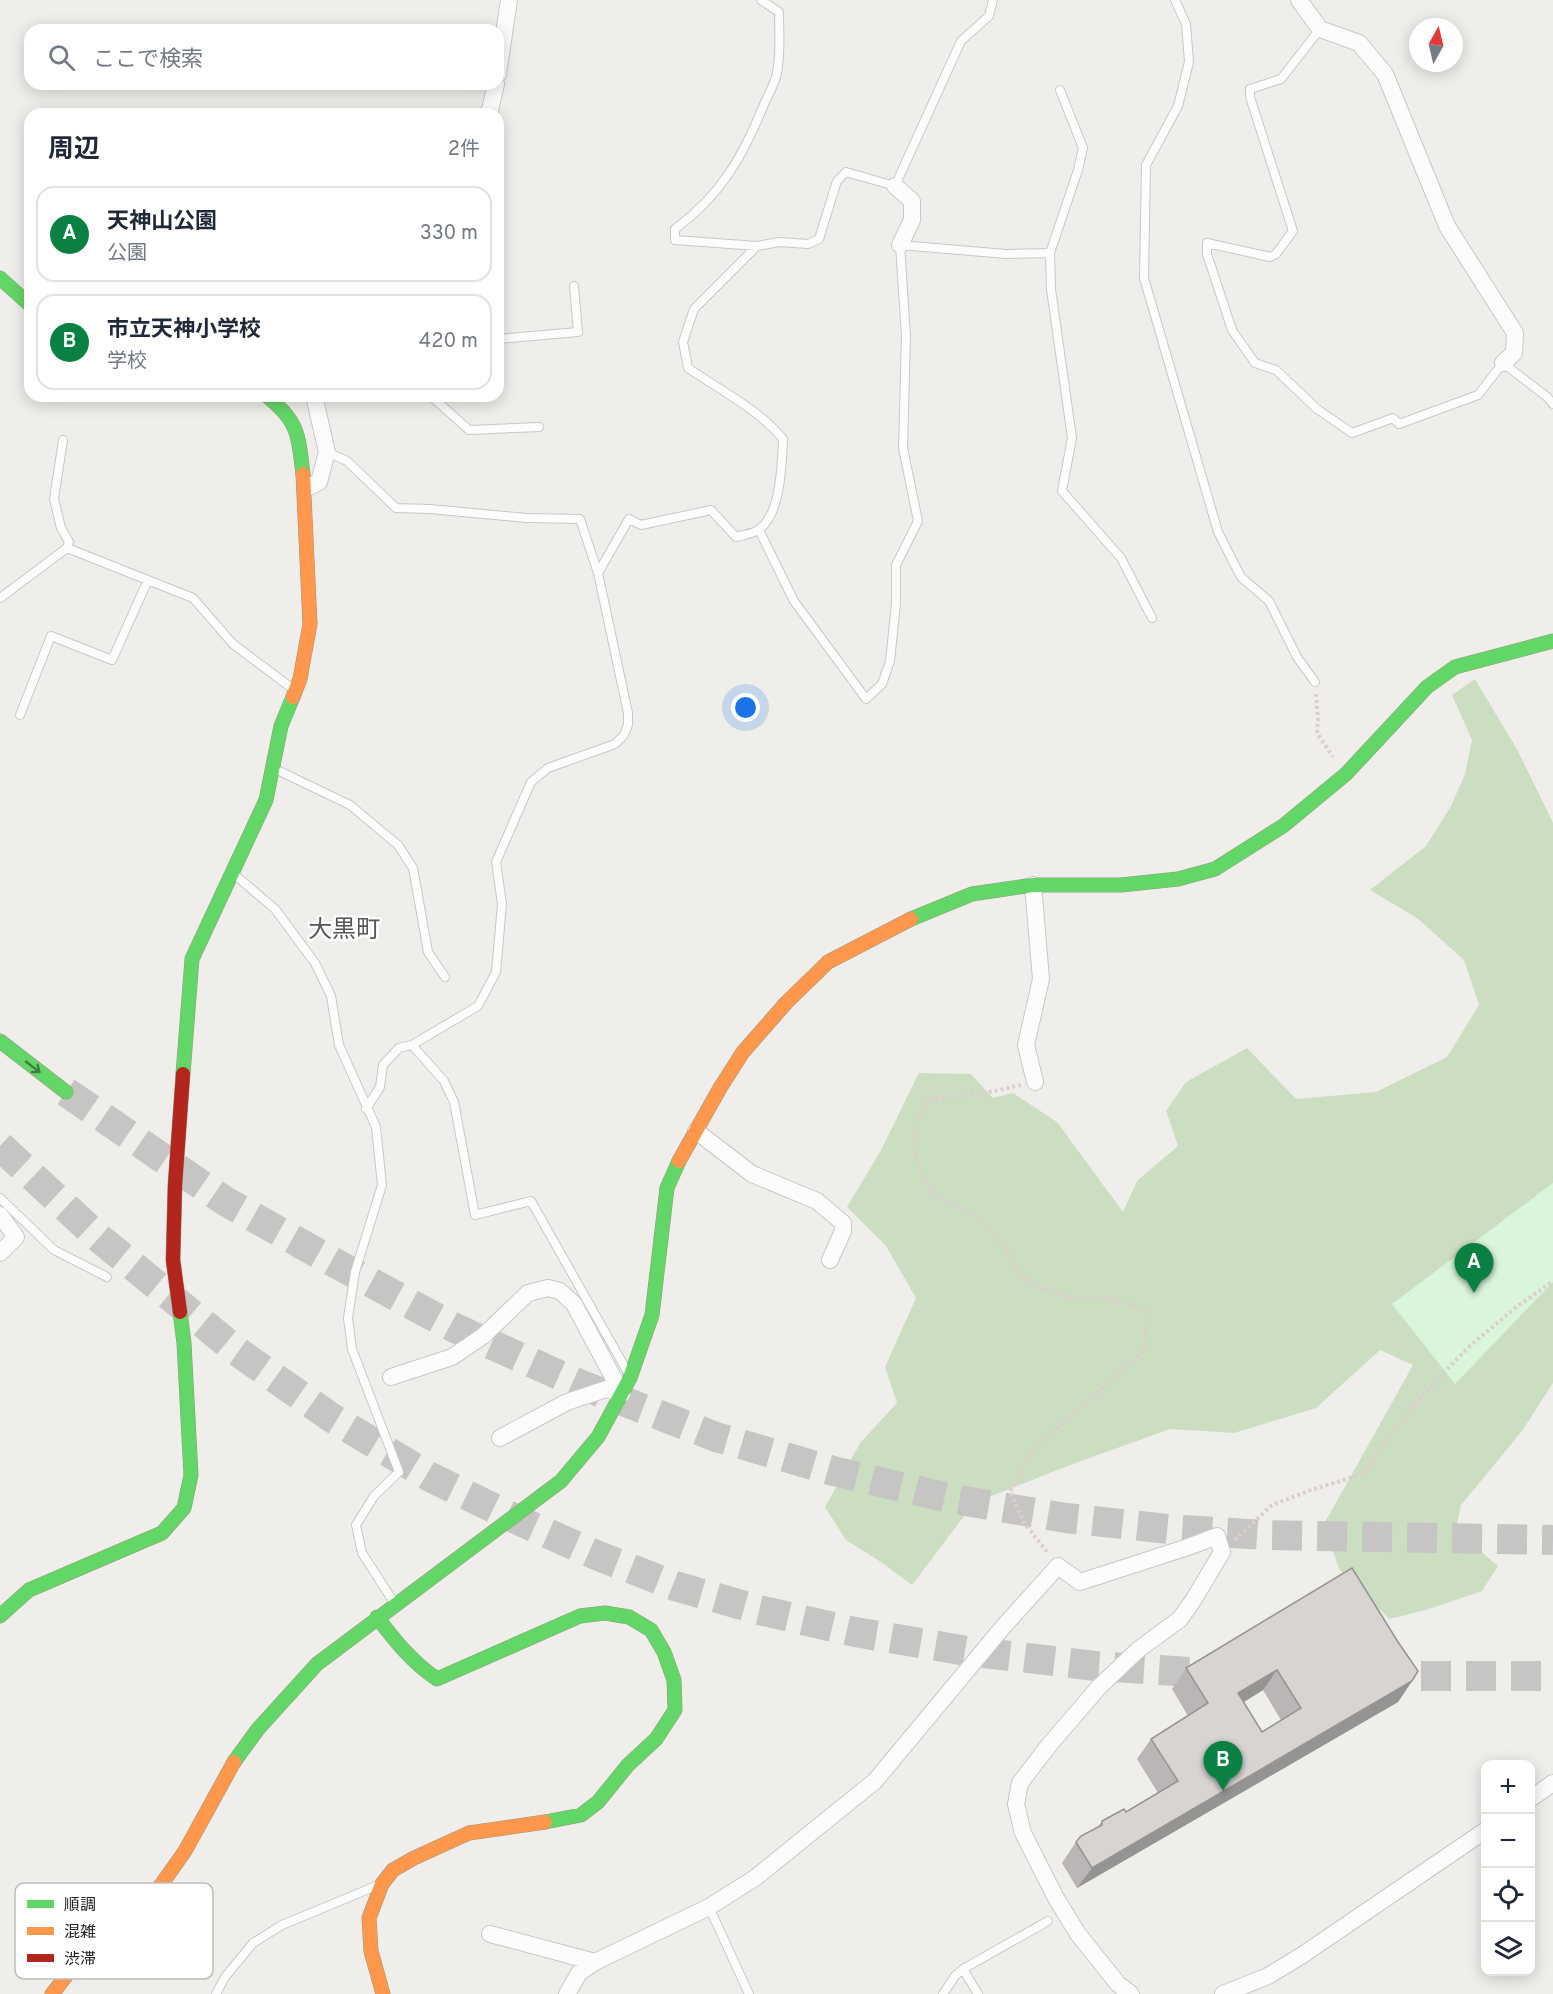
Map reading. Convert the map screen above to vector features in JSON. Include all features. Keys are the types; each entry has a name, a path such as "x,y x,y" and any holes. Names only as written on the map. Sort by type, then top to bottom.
{"main road":[{"path":"0,278 24,300"},
{"path":"0,1616 29,1590 162,1533 184,1508 191,1475 184,1343 174,1249 175,1185 192,959 266,800 281,726 300,680 310,624 305,489 298,433 284,410 274,402"},
{"path":"162,1883 185,1851 231,1765 258,1729 317,1664 561,1481 598,1437 630,1378 652,1315 667,1188 696,1131 742,1052 828,962 915,917 972,894 1033,885 1121,885 1178,879 1215,869 1283,826 1346,774 1427,687 1455,667 1553,641"},
{"path":"0,1041 66,1092"},
{"path":"377,1617 400,1649 418,1667 437,1679 580,1616 605,1613 629,1617 651,1630 664,1652 674,1680 675,1710 656,1739 628,1765 598,1802 581,1815 469,1833 393,1870 382,1884 369,1918 371,1951 383,1994"},
{"path":"52,1994 64,1979"}],"street":[{"path":"504,34 509,0"},
{"path":"1299,0 1320,28 1359,43 1385,74 1447,226 1515,333 1514,353 1503,363"},
{"path":"490,108 495,90"},
{"path":"895,186 912,201 912,220 900,245"},
{"path":"305,489 319,482 327,452 315,402"},
{"path":"1033,885 1041,979 1026,1044 1035,1082"},
{"path":"696,1131 752,1174 817,1202 843,1223 843,1231 831,1260"},
{"path":"0,1215 16,1237 0,1253"},
{"path":"391,1377 452,1357 483,1336 528,1293 548,1288 560,1292 574,1304 622,1394"},
{"path":"500,1438 567,1402 606,1389 622,1394"},
{"path":"567,1994 579,1973 595,1962 709,1907 755,1878 875,1781 996,1636 1058,1566 1080,1582 1217,1536 1222,1552 1180,1619 1138,1650 1107,1680 1050,1743 1020,1783 1016,1804 1023,1833 1056,1898 1082,1940 1118,1984 1131,1994"},
{"path":"1535,1796 1553,1783"},
{"path":"1223,1994 1268,1976 1301,1956 1481,1833"},
{"path":"490,1934 595,1962"}],"lane":[{"path":"761,0 779,12 777,74 741,156 721,185 696,213 675,228 675,240 757,246 779,242 808,244 819,239 837,181 846,172 895,186 961,41 989,16 993,0"},
{"path":"1175,0 1186,24 1189,62 1178,106 1146,165 1144,278 1218,532 1240,577 1269,601 1297,657 1315,682"},
{"path":"1320,28 1281,79 1250,88 1250,97 1270,162 1290,215 1293,231 1276,254 1270,257 1207,243 1207,254 1232,330 1255,363 1276,370 1317,409 1352,433 1393,418 1399,424 1478,395 1503,363 1553,404"},
{"path":"1060,90 1083,148 1078,170 1050,253 1051,289 1072,438 1062,491 1121,558 1152,618"},
{"path":"759,530 794,601 866,699 882,684 890,661 896,604 896,565 918,521 903,448 906,336 900,245 1006,254 1050,253"},
{"path":"598,573 629,519 641,525 711,510 736,537 759,530 775,510 782,466 783,439 757,414 688,368 683,342 694,309 757,246"},
{"path":"504,338 578,332 574,286"},
{"path":"438,402 469,430 539,426"},
{"path":"0,598 68,548 69,542 61,528 54,499 63,440"},
{"path":"327,452 347,461 396,508 430,508 527,518 580,519 598,573 628,713 628,725 624,735 615,744 548,768 531,782 496,862 502,904 496,972 478,1006 412,1045 399,1048 383,1065 380,1087 366,1109"},
{"path":"68,548 193,598 233,644 296,691"},
{"path":"20,715 51,636 112,660 148,580"},
{"path":"272,767 350,805 398,845 413,868 428,952 445,977"},
{"path":"233,873 275,909 315,963 331,996 339,1045 376,1127 382,1185 355,1272 348,1318 352,1349 399,1472 374,1496 356,1525 362,1553 395,1604"},
{"path":"412,1045 444,1081 454,1102 475,1215 531,1201 630,1378"},
{"path":"0,1198 54,1250 107,1277"},
{"path":"216,1994 225,1977 253,1943 282,1925 365,1889 382,1884"},
{"path":"709,1907 749,1994"},
{"path":"943,1994 955,1976 963,1969 1048,1921"},
{"path":"963,1969 978,1994"}],"path":[{"path":"1315,682 1317,733 1346,774"},
{"path":"1035,1082 995,1091 925,1101 918,1120 916,1155 922,1176 936,1196 979,1218 1004,1245 1018,1274 1040,1288 1068,1297 1101,1298 1138,1307 1146,1312 1145,1350 1034,1449 1010,1492 1025,1524 1058,1566"},
{"path":"1222,1552 1272,1505 1363,1474 1412,1407 1464,1352 1515,1308 1553,1281"}],"green space":[{"path":"1475,679 1518,751 1553,823 1553,1383 1522,1431 1461,1505 1455,1533 1498,1566 1482,1591 1426,1610 1389,1619 1339,1569 1324,1524 1413,1365 1380,1350 1316,1408 1234,1433 1170,1429 974,1503 912,1585 846,1540 825,1507 860,1443 897,1403 885,1367 916,1298 886,1246 847,1207 880,1152 919,1073 971,1074 993,1098 1013,1093 1057,1122 1123,1212 1137,1181 1178,1146 1166,1111 1186,1082 1247,1048 1296,1099 1376,1092 1447,1057 1479,1005 1464,960 1417,918 1370,890 1426,846 1451,806 1465,774 1472,740 1452,695"},
{"path":"1553,1183 1553,1282 1455,1384 1392,1304"}],"building":[{"path":"1352,1568 1418,1671 1412,1681 1092,1868 1076,1842 1081,1836 1102,1825 1102,1821 1124,1809 1126,1812 1178,1781 1151,1739 1208,1703 1186,1668","holes":["1277,1670 1301,1708 1262,1732 1238,1693"]}],"tunnel":[{"path":"66,1092 225,1201 455,1328 579,1384 716,1437 833,1471 953,1499 1066,1518 1168,1529 1265,1535 1553,1540"},
{"path":"0,1146 99,1238 238,1352 332,1418 430,1477 596,1555 675,1586 759,1610 855,1632 967,1651 1096,1666 1223,1674"},
{"path":"1376,1676 1553,1676"}],"traffic: fast":[{"path":"0,278 24,300"},
{"path":"274,402 286,414 296,430 303,474"},
{"path":"911,919 972,894 1033,885 1121,885 1178,879 1215,869 1283,826 1346,774 1427,687 1455,667 1553,641"},
{"path":"183,1074 192,959 266,800 281,726 293,697"},
{"path":"0,1041 66,1092"},
{"path":"234,1762 258,1729 317,1664 561,1481 598,1437 630,1378 652,1315 667,1188 679,1161"},
{"path":"0,1616 29,1590 162,1533 184,1508 191,1475 184,1343 180,1312"},
{"path":"377,1617 404,1651 437,1679 580,1616 605,1613 629,1617 651,1630 664,1652 674,1680 675,1710 656,1739 628,1765 598,1802 581,1815 545,1822"}],"traffic: slow":[{"path":"293,697 300,679 310,624 303,474"},
{"path":"679,1161 743,1052 786,1003 828,962 911,919"},
{"path":"162,1883 185,1851 234,1762"},
{"path":"383,1994 371,1951 369,1918 382,1884 393,1870 469,1833 545,1822"},
{"path":"52,1994 64,1979"}],"traffic: jam":[{"path":"180,1312 173,1260 175,1185 183,1074"}],"place":[{"name":"天神山公園","path":"1474,1293"},
{"name":"市立天神小学校","path":"1223,1791"}],"district":[{"name":"大黒町","path":"344,929"}]}
